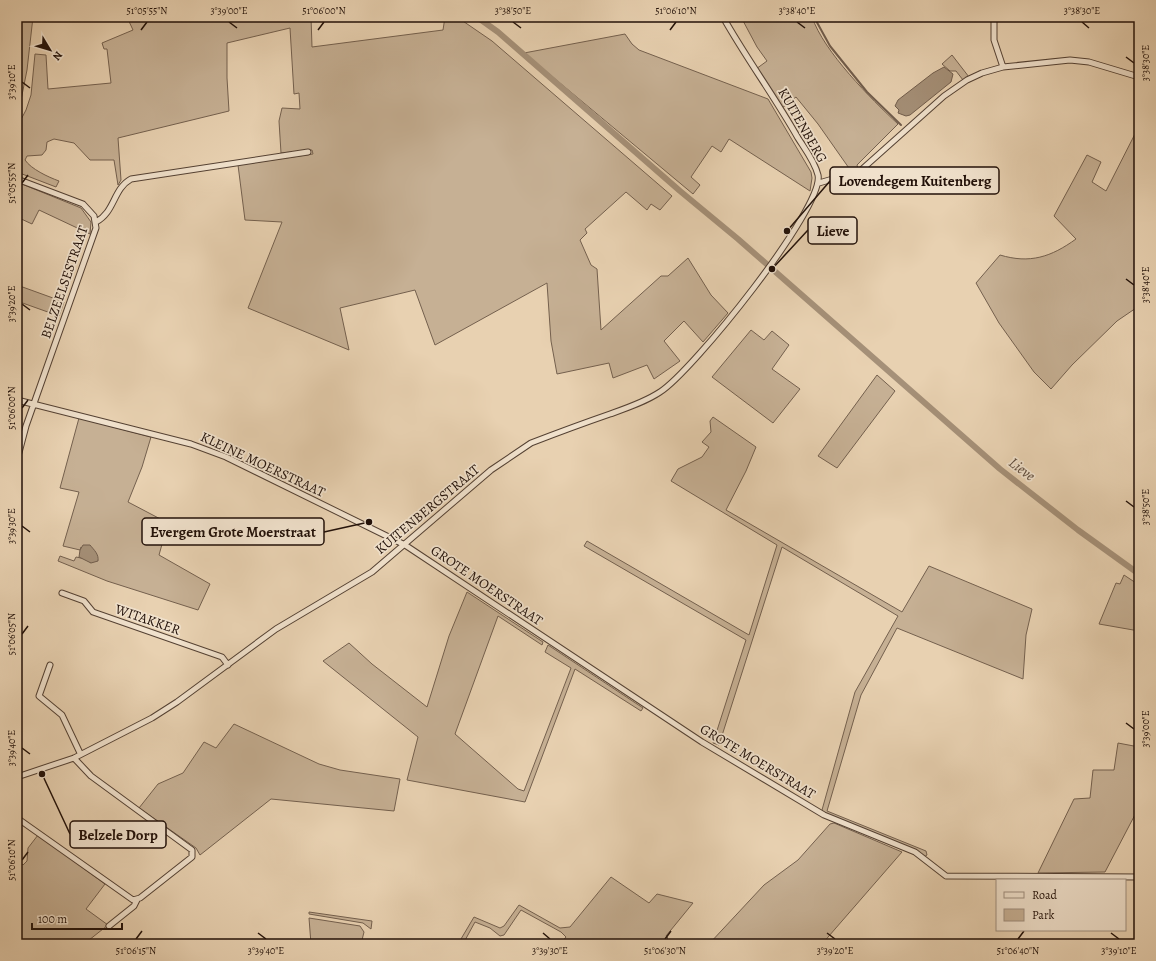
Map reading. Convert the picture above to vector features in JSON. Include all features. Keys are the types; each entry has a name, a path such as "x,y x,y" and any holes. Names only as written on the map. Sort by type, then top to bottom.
{"street":[{"name":"KUITENBERG","path":"723,17 786,117 818,174 819,183 811,201 767,269"},
{"path":"994,17 994,40 1003,67"},
{"path":"819,183 860,171 944,96 967,80 1003,67 1080,60 1139,77"},
{"name":"BELZEELSESTRAAT","path":"17,460 86,255 96,234 96,222 108,214 123,183 131,179 308,152"},
{"path":"17,179 83,204 90,210 96,222"},
{"name":"KUITENBERGSTRAAT","path":"17,777 74,758 80,753 163,711 228,665 245,651 307,609 372,572 514,453 531,443 635,405 661,392 685,371 708,346 739,308 767,269"},
{"name":"KLEINE MOERSTRAAT","path":"17,400 191,444 226,457 404,545"},
{"name":"GROTE MOERSTRAAT","path":"404,545 702,742 824,815 915,852 946,876 1139,877"},
{"name":"WITAKKER","path":"62,593 84,600 93,612 222,657 228,665"},
{"path":"50,665 39,696 62,715 80,753"},
{"path":"74,758 92,776 192,850 193,855 191,858 137,900 134,906 109,926"},
{"path":"17,818 130,899 137,900"}],"green space":[{"path":"17,17 33,17 27,70 21,100 17,100"},
{"path":"127,17 311,17 312,47 443,30 445,17 457,17 492,41 672,196 660,210 651,204 647,210 626,192 585,229 587,233 580,240 591,265 597,269 601,330 661,276 668,276 688,258 711,295 728,313 703,342 684,321 664,341 680,361 654,379 647,365 613,378 609,363 557,374 551,341 547,283 435,345 415,290 340,308 349,350 248,308 282,222 245,220 238,165 313,154 312,150 281,153 279,121 282,108 300,109 299,93 294,94 290,28 227,43 229,111 118,138 121,180 118,185 114,160 90,160 74,143 54,139 47,142 46,150 42,155 27,156 25,160 35,170 59,181 56,187 17,172 17,127 26,110 31,95 35,54 46,55 48,89 111,83 107,49 104,49 102,43 133,30"},
{"path":"741,17 812,17 818,31 837,60 875,102 898,124 857,165 858,169 851,171 818,124 796,97 782,108 756,69 767,61 757,47"},
{"path":"625,34 632,44 639,50 768,99 811,172 812,178 810,191 729,139 721,152 712,146 691,177 700,185 693,194 524,53"},
{"path":"952,55 969,77 963,80 956,71 950,71 942,64"},
{"path":"1139,126 1139,306 1117,321 1072,365 1051,389 1034,372 999,323 976,283 1000,255 1011,258 1031,259 1058,250 1076,239 1054,216 1087,155 1101,162 1092,182 1106,191"},
{"path":"17,182 81,208 91,222 90,234 39,210 32,224 17,217"},
{"path":"17,285 64,302 59,316 17,301"},
{"path":"751,330 764,340 772,331 789,345 772,369 800,389 773,423 712,377"},
{"path":"877,375 895,391 837,468 818,456"},
{"path":"713,417 756,447 746,471 726,510 902,612 929,566 1032,609 1026,635 1023,679 897,628 861,695 827,811 926,851 927,855 924,857 826,814 822,810 855,692 898,616 782,547 719,745 713,743 746,640 584,546 587,541 749,635 777,545 671,481 678,469 702,457 709,447 702,442 711,432 710,421"},
{"path":"79,418 151,437 142,467 128,502 168,523 159,555 210,584 198,610 107,581 58,561 60,556 74,561 76,557 86,559 91,563 81,547 80,550 63,546 79,492 60,488"},
{"path":"1124,575 1139,585 1139,631 1099,624 1116,583 1120,584"},
{"path":"467,592 543,642 542,645 498,616 455,734 518,789 524,791 571,668 545,652 548,645 643,708 641,711 575,669 525,802 407,780 418,737 323,661 349,643 372,664 427,707 449,636"},
{"path":"234,724 319,764 340,770 400,779 394,811 271,799 200,855 196,848 139,808 158,784 183,773 204,742 216,748"},
{"path":"1118,743 1139,747 1139,807 1105,872 1038,873 1074,799 1090,798 1093,770 1114,770"},
{"path":"834,823 902,852 822,944 709,944 764,885 798,860 830,824"},
{"path":"38,835 105,884 86,909 108,925 84,944 17,944 17,860 23,865 27,861 28,848"},
{"path":"611,877 649,903 657,894 693,903 666,936 668,938 662,944 560,944 566,937 561,932 521,910 504,935 500,936 490,928 475,922 463,944 458,944 474,917 500,928 504,926 519,905 560,928 570,927"},
{"path":"309,912 372,921 371,929 363,923 309,914"},
{"path":"309,918 360,926 364,932 361,944 311,944"}],"shaded area":[{"path":"944,67 953,74 951,82 910,115 906,116 898,113 899,110 895,106 898,100 933,73"},
{"path":"83,545 90,545 95,550 98,561 91,563 79,557 80,550"}],"waterway":[{"name":"Lieve","path":"477,17 498,32 680,191 738,239 1000,469 1078,530 1139,574"},
{"path":"814,17 830,46 867,92 901,125"}],"place":[{"name":"Lovendegem Kuitenberg","path":"787,231"},
{"name":"Lieve","path":"772,269"},
{"name":"Evergem Grote Moerstraat","path":"369,522"},
{"name":"Belzele Dorp","path":"42,774"}]}
